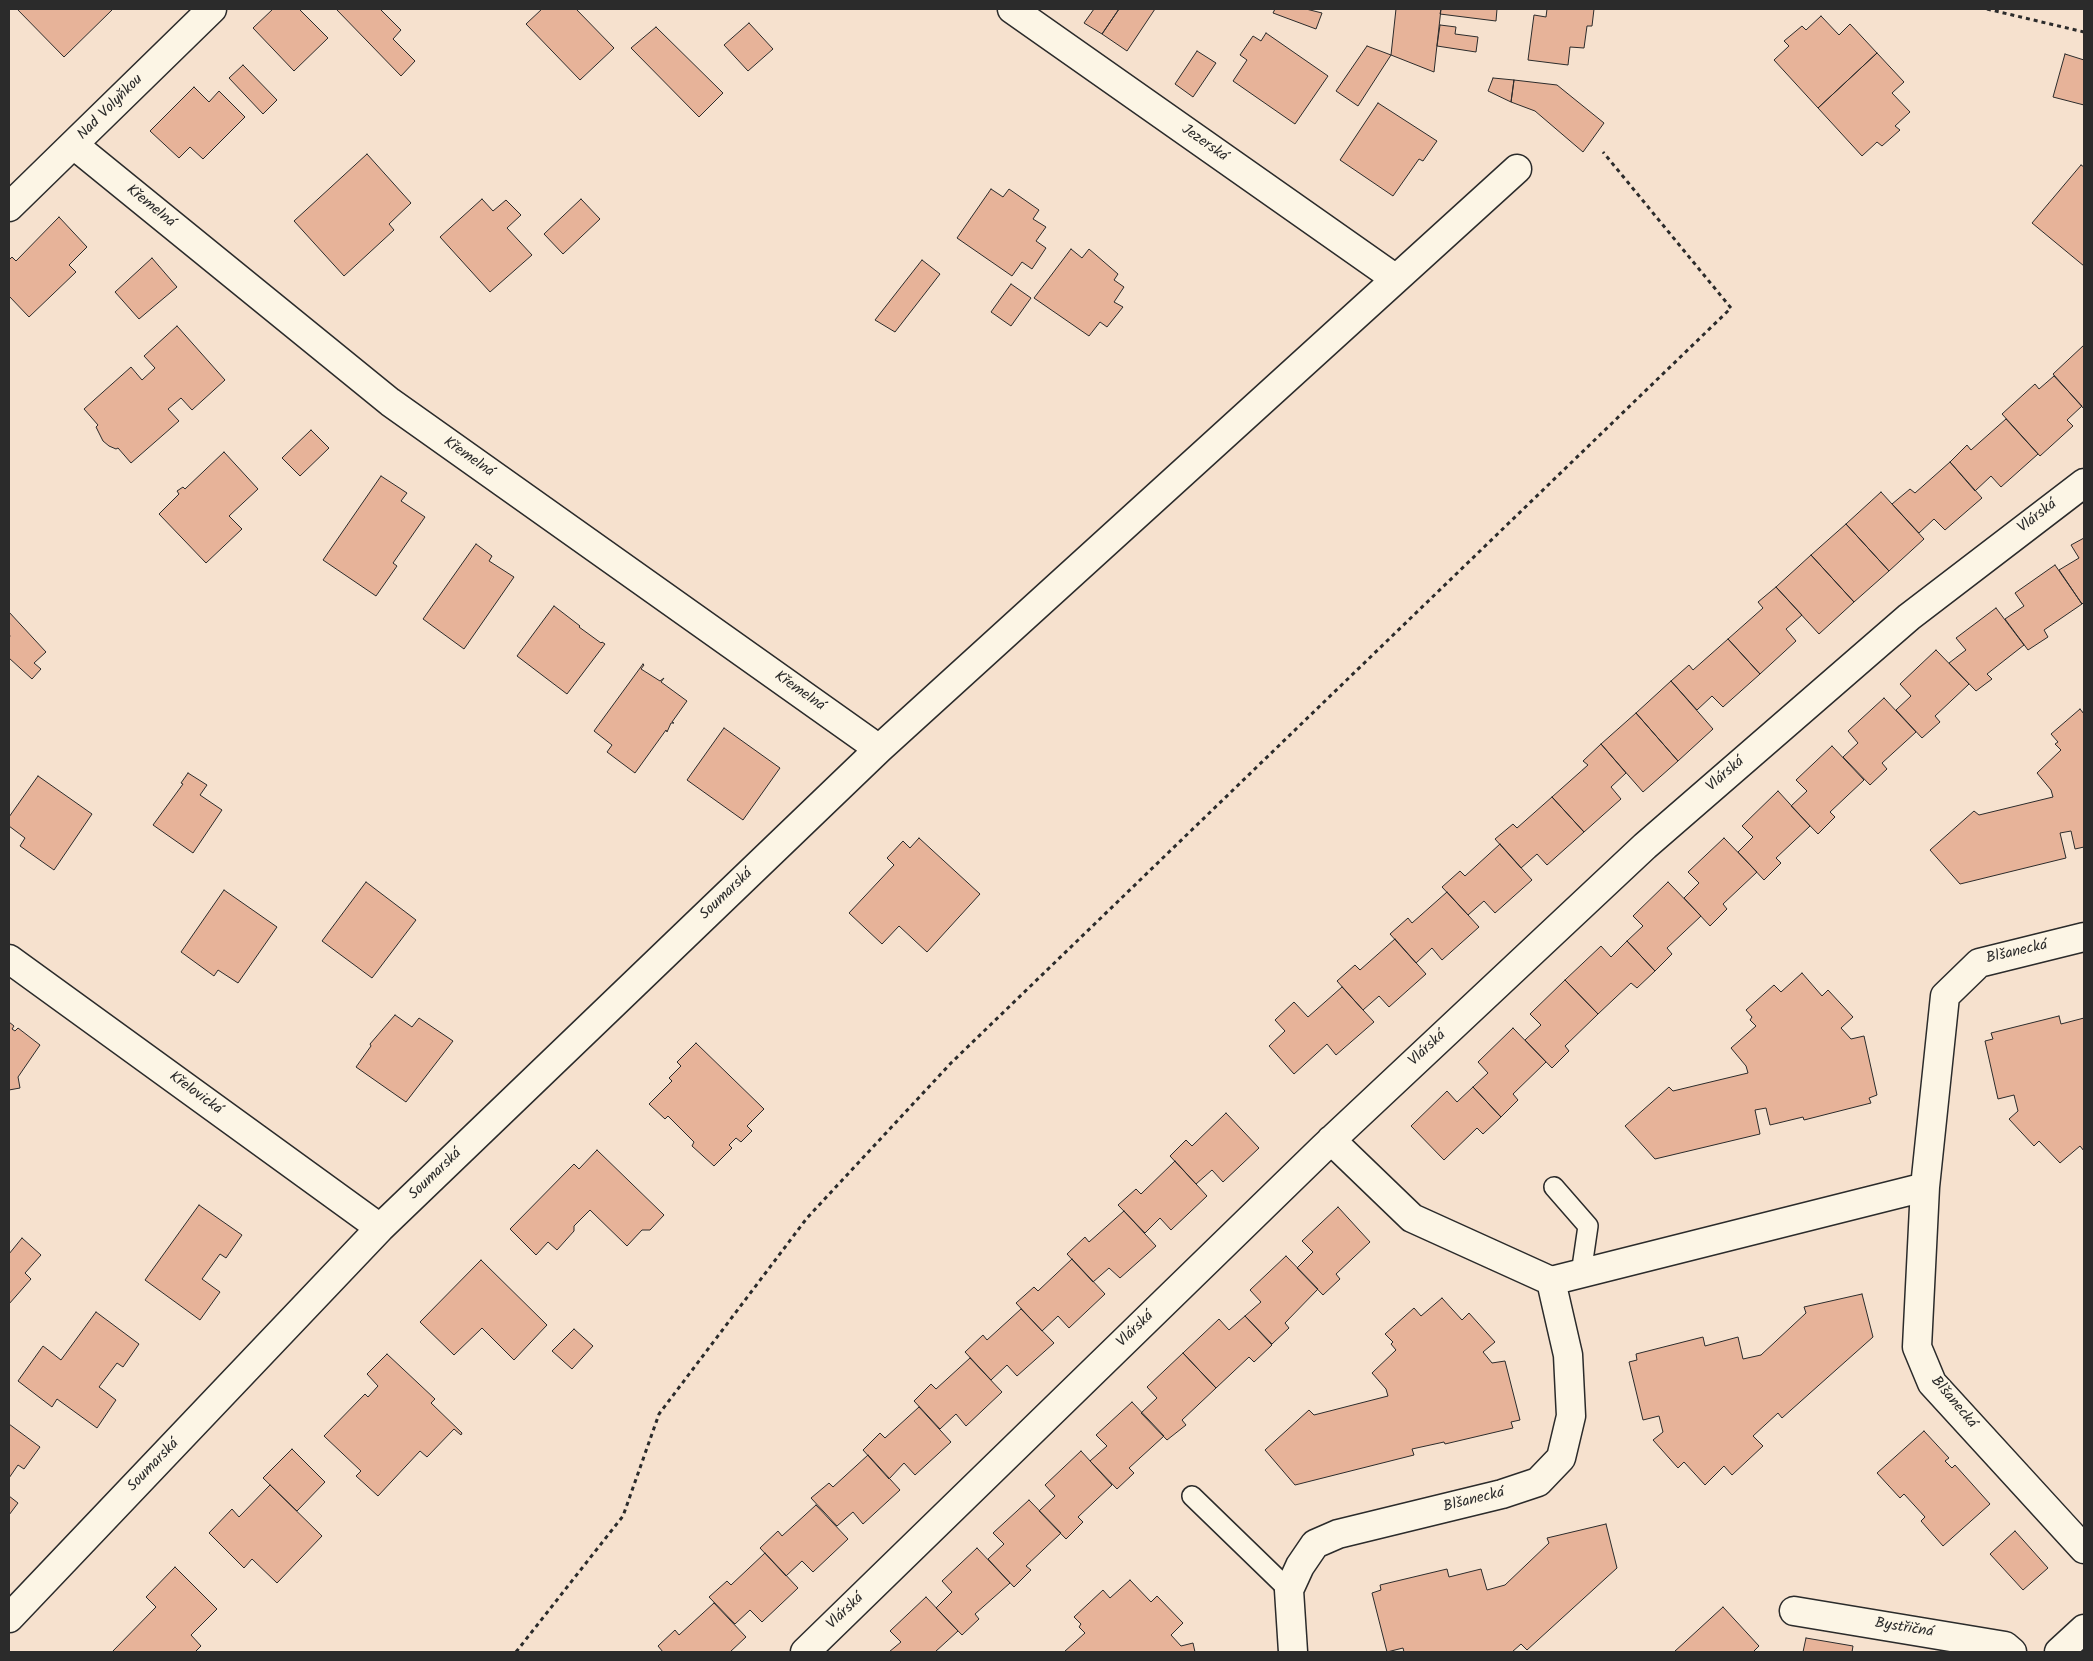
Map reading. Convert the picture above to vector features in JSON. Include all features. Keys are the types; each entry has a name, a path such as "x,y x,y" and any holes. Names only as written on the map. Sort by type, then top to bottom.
{"street":[{"name":"Nad Volyňkou","path":"9,206 212,9"},
{"name":"Jezerská","path":"1012,9 1396,279"},
{"name":"Křemelná","path":"74,145 390,402 879,749"},
{"name":"Soumarská","path":"9,1618 380,1228 879,749 1517,169"},
{"name":"Vlárská","path":"805,1652 1331,1140 1645,846 1909,617 2084,483"},
{"name":"Blšanecká","path":"2084,937 1978,963 1945,996 1925,1187 1917,1347 1932,1383 2084,1550"},
{"name":"Křelovická","path":"9,959 380,1228"},
{"path":"1331,1140 1412,1218 1551,1281 1925,1187"},
{"name":"Blšanecká","path":"1293,1652 1289,1590 1300,1566 1315,1544 1338,1534 1502,1494 1538,1482 1561,1458 1571,1416 1568,1354 1551,1281"},
{"name":"Bystřičná","path":"1794,1611 2005,1646 2012,1652"},
{"path":"2059,1652 2084,1629"}],"lane":[{"path":"1554,1187 1588,1226 1580,1274"},
{"path":"1192,1496 1289,1590"}],"path":[{"path":"1987,9 2084,32"},
{"path":"516,1652 623,1516 659,1414 807,1218 951,1063 1731,308 1604,152"}],"building":[{"path":"17,9 113,9 64,57"},
{"path":"273,9 299,9 328,38 294,71 253,28"},
{"path":"336,9 380,9 401,30 393,39 415,61 401,76"},
{"path":"542,9 576,9 614,48 580,80 526,24"},
{"path":"1094,9 1119,9 1102,34 1084,23"},
{"path":"1119,9 1155,9 1127,51 1102,34"},
{"path":"1275,9 1306,9 1322,13 1316,29 1273,13"},
{"path":"1396,9 1441,9 1434,72 1391,55"},
{"path":"1441,9 1497,9 1496,21 1440,14"},
{"path":"1547,9 1594,9 1592,26 1587,26 1584,48 1570,47 1568,65 1528,60 1534,15 1546,17"},
{"path":"1821,16 1839,35 1850,24 1877,53 1818,108 1774,60 1789,46 1784,41 1802,26 1806,30"},
{"path":"749,23 773,49 748,71 724,45"},
{"path":"1440,25 1456,27 1455,34 1478,37 1476,52 1437,46"},
{"path":"656,27 723,93 699,117 631,48"},
{"path":"1266,33 1328,76 1295,124 1233,81 1247,60 1240,55 1253,36 1261,41"},
{"path":"1367,46 1391,55 1358,106 1336,91"},
{"path":"1197,51 1216,63 1193,97 1175,84"},
{"path":"1877,53 1904,82 1892,93 1910,112 1895,126 1900,130 1882,146 1877,142 1862,156 1818,108"},
{"path":"2065,54 2084,60 2084,105 2053,97"},
{"path":"243,65 277,100 263,114 229,78"},
{"path":"1493,78 1514,80 1511,102 1488,91"},
{"path":"1514,80 1557,85 1604,123 1583,152 1535,111 1511,102"},
{"path":"194,87 209,102 219,91 245,117 203,159 190,147 179,158 150,131"},
{"path":"1378,103 1437,141 1423,161 1419,159 1393,196 1340,160"},
{"path":"367,154 411,203 389,224 394,230 344,276 294,221"},
{"path":"2081,165 2084,167 2084,266 2032,223"},
{"path":"991,189 1003,197 1009,189 1039,210 1033,219 1046,227 1036,241 1046,248 1032,269 1022,262 1012,276 957,238"},
{"path":"482,199 493,211 506,200 521,215 507,228 532,255 490,292 440,237"},
{"path":"581,199 600,219 563,254 544,234"},
{"path":"59,217 87,247 69,265 76,272 29,317 9,296 9,260 12,257 16,261"},
{"path":"1071,249 1082,258 1089,249 1118,274 1114,280 1124,287 1114,302 1123,307 1107,327 1100,322 1089,336 1034,298"},
{"path":"152,258 177,287 139,319 115,292"},
{"path":"922,260 940,274 895,332 875,320"},
{"path":"1011,284 1031,298 1011,326 991,312"},
{"path":"177,326 225,380 192,410 181,398 168,409 179,421 131,463 118,448 109,446 103,441 96,427 98,425 84,409 131,367 142,380 155,368 144,356"},
{"path":"2084,345 2084,409 2053,374"},
{"path":"2054,376 2082,406 2067,420 2073,426 2040,456 2002,414 2035,384 2039,389"},
{"path":"2006,419 2038,454 2001,487 1991,476 1975,491 1950,462 1967,445 1971,450"},
{"path":"311,430 329,448 300,476 282,458"},
{"path":"224,452 258,489 229,516 242,529 206,563 159,514 179,494 177,491 183,487 185,489"},
{"path":"1950,462 1982,498 1945,530 1934,519 1919,533 1892,504 1910,489 1915,493"},
{"path":"381,476 407,493 401,501 425,517 393,563 397,566 376,596 323,560"},
{"path":"1881,492 1924,539 1889,571 1846,524"},
{"path":"1846,524 1889,571 1854,602 1811,555"},
{"path":"2084,538 2084,602 2082,604 2059,570 2079,558 2071,545"},
{"path":"476,544 492,556 489,561 514,577 464,649 423,619"},
{"path":"1811,555 1854,602 1819,634 1776,587"},
{"path":"2055,565 2082,604 2044,630 2048,637 2028,650 2005,619 2024,606 2015,593"},
{"path":"1776,587 1802,615 1786,629 1796,641 1760,674 1728,639 1763,608 1758,602"},
{"path":"554,606 579,627 605,644 567,694 517,656"},
{"path":"1996,608 2024,645 1987,674 1992,679 1976,691 1949,663 1966,650 1956,638"},
{"path":"9,612 46,652 34,663 41,669 32,679 9,658"},
{"path":"1728,639 1760,674 1723,707 1712,696 1697,710 1671,681 1689,665 1693,670"},
{"path":"1936,650 1969,684 1935,716 1940,722 1922,738 1896,710 1911,696 1900,684"},
{"path":"643,664 641,669 660,681 664,678 661,682 687,701 672,722 674,723 671,723 667,732 666,730 635,773 607,752 612,745 594,731"},
{"path":"1671,681 1713,729 1678,761 1636,713"},
{"path":"1884,698 1916,732 1882,763 1887,769 1870,785 1843,757 1858,743 1848,731"},
{"path":"2080,709 2084,714 2084,847 2075,849 2071,831 2060,833 2066,858 1960,884 1930,850 1974,811 1979,815 2053,797 2051,790 2037,773 2061,750 2055,744 2058,742 2051,734"},
{"path":"1636,713 1678,761 1643,792 1601,744"},
{"path":"724,728 780,768 743,820 687,780"},
{"path":"1601,744 1626,773 1611,787 1621,799 1584,832 1552,797 1588,765 1583,761"},
{"path":"1832,746 1864,780 1830,812 1835,817 1818,834 1791,806 1807,791 1796,780"},
{"path":"188,773 207,785 200,795 222,810 193,853 153,825 183,784 181,783"},
{"path":"38,776 92,814 54,870 20,846 25,838 9,826 9,817"},
{"path":"1778,791 1810,826 1776,858 1781,863 1764,880 1738,852 1753,837 1742,826"},
{"path":"1552,797 1584,832 1547,865 1537,854 1521,868 1495,839 1513,824 1517,828"},
{"path":"919,838 980,894 927,952 899,926 882,944 849,913 894,865 887,858 903,841 910,848"},
{"path":"1724,838 1757,872 1723,904 1727,909 1710,926 1684,898 1699,883 1688,872"},
{"path":"1500,844 1532,880 1495,913 1484,901 1468,915 1442,887 1460,871 1465,876"},
{"path":"366,882 416,920 372,978 322,941"},
{"path":"1668,882 1701,916 1667,948 1672,954 1655,971 1627,941 1643,926 1633,916"},
{"path":"224,890 277,927 238,983 218,970 214,976 181,952"},
{"path":"1447,892 1479,927 1442,960 1432,948 1416,963 1390,934 1408,918 1412,923"},
{"path":"1395,939 1426,974 1389,1007 1379,996 1363,1010 1337,981 1355,965 1360,970"},
{"path":"1627,941 1655,971 1637,988 1631,983 1598,1014 1565,980 1601,946 1611,957"},
{"path":"1802,973 1822,996 1828,990 1853,1017 1841,1028 1851,1039 1864,1036 1877,1095 1869,1098 1871,1103 1804,1120 1803,1117 1770,1125 1766,1108 1755,1110 1760,1134 1655,1159 1625,1126 1669,1087 1673,1091 1748,1073 1746,1066 1731,1048 1756,1026 1750,1020 1752,1017 1746,1010 1774,985 1781,992"},
{"path":"1565,980 1598,1014 1565,1046 1569,1051 1552,1068 1525,1040 1541,1025 1530,1014"},
{"path":"1342,987 1374,1022 1336,1055 1327,1044 1294,1074 1269,1046 1285,1031 1275,1020 1294,1002 1308,1017"},
{"path":"395,1015 412,1027 419,1018 453,1041 406,1102 356,1067 371,1046 370,1044"},
{"path":"2059,1016 2061,1024 2084,1018 2084,1151 2080,1146 2060,1163 2039,1141 2034,1146 2009,1119 2018,1111 2014,1095 1998,1099 1985,1041 1993,1039 1991,1033"},
{"path":"9,1022 14,1026 12,1029 15,1031 18,1028 40,1045 18,1077 20,1088 9,1090"},
{"path":"1513,1028 1546,1062 1513,1094 1518,1100 1501,1117 1473,1087 1488,1073 1478,1062"},
{"path":"696,1043 764,1109 747,1126 752,1131 741,1142 736,1138 729,1145 732,1148 714,1166 692,1146 694,1142 668,1116 665,1119 649,1104 672,1081 669,1078 681,1066 677,1062"},
{"path":"1473,1087 1501,1117 1483,1134 1477,1128 1444,1160 1411,1126 1447,1091 1457,1102"},
{"path":"1226,1113 1259,1148 1223,1182 1212,1170 1196,1184 1170,1156 1186,1140 1192,1146"},
{"path":"597,1150 664,1215 650,1230 642,1230 627,1246 590,1210 574,1226 574,1231 557,1250 548,1242 536,1255 510,1229 574,1164 579,1169"},
{"path":"1175,1161 1207,1196 1171,1230 1160,1218 1145,1233 1118,1205 1136,1189 1141,1194"},
{"path":"199,1205 242,1235 226,1258 220,1254 202,1279 220,1292 200,1320 145,1280"},
{"path":"1338,1207 1370,1242 1336,1274 1340,1279 1323,1295 1297,1268 1313,1252 1302,1241"},
{"path":"1124,1211 1156,1246 1120,1278 1109,1268 1093,1282 1067,1254 1085,1237 1089,1242"},
{"path":"22,1238 41,1255 25,1273 31,1279 9,1304 9,1254"},
{"path":"1286,1256 1318,1289 1285,1323 1289,1328 1272,1344 1245,1316 1261,1302 1250,1290"},
{"path":"1072,1259 1105,1294 1069,1328 1058,1316 1042,1331 1016,1303 1034,1287 1038,1291"},
{"path":"481,1260 547,1325 514,1360 482,1328 454,1355 420,1322"},
{"path":"1862,1294 1873,1337 1782,1418 1778,1413 1753,1436 1763,1446 1732,1475 1724,1466 1705,1485 1684,1462 1678,1468 1653,1440 1663,1432 1659,1416 1643,1420 1629,1362 1637,1360 1636,1354 1703,1337 1705,1346 1738,1337 1743,1359 1761,1355 1806,1313 1804,1307"},
{"path":"1442,1298 1462,1320 1469,1313 1495,1342 1483,1352 1492,1363 1505,1361 1520,1420 1511,1422 1513,1428 1445,1444 1444,1442 1412,1449 1414,1455 1295,1485 1265,1450 1309,1410 1314,1415 1388,1396 1386,1389 1372,1373 1396,1350 1391,1344 1393,1342 1385,1334 1414,1308 1421,1316"},
{"path":"1021,1309 1054,1343 1017,1376 1007,1365 991,1380 965,1352 983,1335 987,1340"},
{"path":"96,1312 139,1344 123,1367 117,1363 99,1387 116,1400 97,1428 57,1399 52,1407 18,1381 43,1346 61,1360"},
{"path":"1245,1316 1272,1345 1254,1362 1249,1357 1216,1388 1183,1353 1219,1319 1229,1330"},
{"path":"574,1329 593,1346 572,1369 552,1351"},
{"path":"1183,1353 1216,1388 1182,1420 1186,1425 1167,1440 1141,1413 1157,1398 1147,1387"},
{"path":"387,1354 435,1399 431,1403 462,1433 461,1435 454,1429 427,1457 420,1451 378,1496 356,1476 361,1471 324,1436 365,1394 368,1397 378,1386 367,1374"},
{"path":"970,1358 1002,1392 966,1426 956,1414 940,1429 914,1401 931,1384 936,1389"},
{"path":"1132,1402 1164,1436 1129,1468 1134,1473 1117,1489 1090,1461 1107,1446 1096,1435"},
{"path":"919,1407 951,1442 915,1475 904,1463 889,1479 863,1450 880,1433 885,1438"},
{"path":"9,1424 40,1447 24,1469 18,1465 9,1478"},
{"path":"1924,1431 1949,1458 1945,1461 1952,1468 1955,1465 1990,1504 1943,1546 1921,1521 1925,1517 1904,1494 1900,1498 1877,1473"},
{"path":"292,1449 325,1482 297,1511 263,1478"},
{"path":"1081,1451 1112,1485 1078,1517 1083,1522 1066,1539 1039,1511 1055,1496 1045,1485"},
{"path":"868,1455 900,1490 863,1524 853,1512 837,1526 811,1498 829,1483 833,1487"},
{"path":"270,1485 322,1536 277,1583 252,1559 244,1568 209,1533 232,1509 239,1517"},
{"path":"9,1496 18,1503 9,1515"},
{"path":"1029,1500 1061,1533 1026,1566 1031,1570 1014,1587 988,1559 1004,1544 993,1533"},
{"path":"816,1505 848,1539 813,1572 802,1561 786,1576 760,1548 778,1531 782,1536"},
{"path":"1606,1524 1617,1568 1527,1650 1521,1644 1512,1652 1404,1652 1403,1648 1387,1652 1372,1593 1381,1590 1380,1585 1447,1569 1449,1577 1481,1569 1487,1590 1505,1585 1549,1543 1547,1538"},
{"path":"2015,1531 2048,1568 2023,1590 1990,1554"},
{"path":"977,1548 1010,1583 975,1614 979,1619 962,1635 936,1608 952,1592 942,1581"},
{"path":"765,1553 798,1588 762,1622 750,1610 735,1624 709,1597 727,1581 731,1585"},
{"path":"175,1567 217,1609 191,1635 201,1646 195,1652 112,1652 156,1607 146,1597"},
{"path":"1130,1580 1151,1602 1157,1596 1183,1623 1171,1635 1181,1646 1193,1643 1195,1652 1064,1652 1085,1633 1079,1627 1081,1624 1074,1617 1103,1590 1110,1598"},
{"path":"926,1597 958,1631 935,1652 889,1652 901,1642 890,1631"},
{"path":"714,1603 746,1637 730,1652 663,1652 658,1646 675,1630 679,1635"},
{"path":"1723,1607 1759,1646 1753,1652 1674,1652"},
{"path":"1806,1638 1853,1646 1852,1652 1803,1652"}]}
